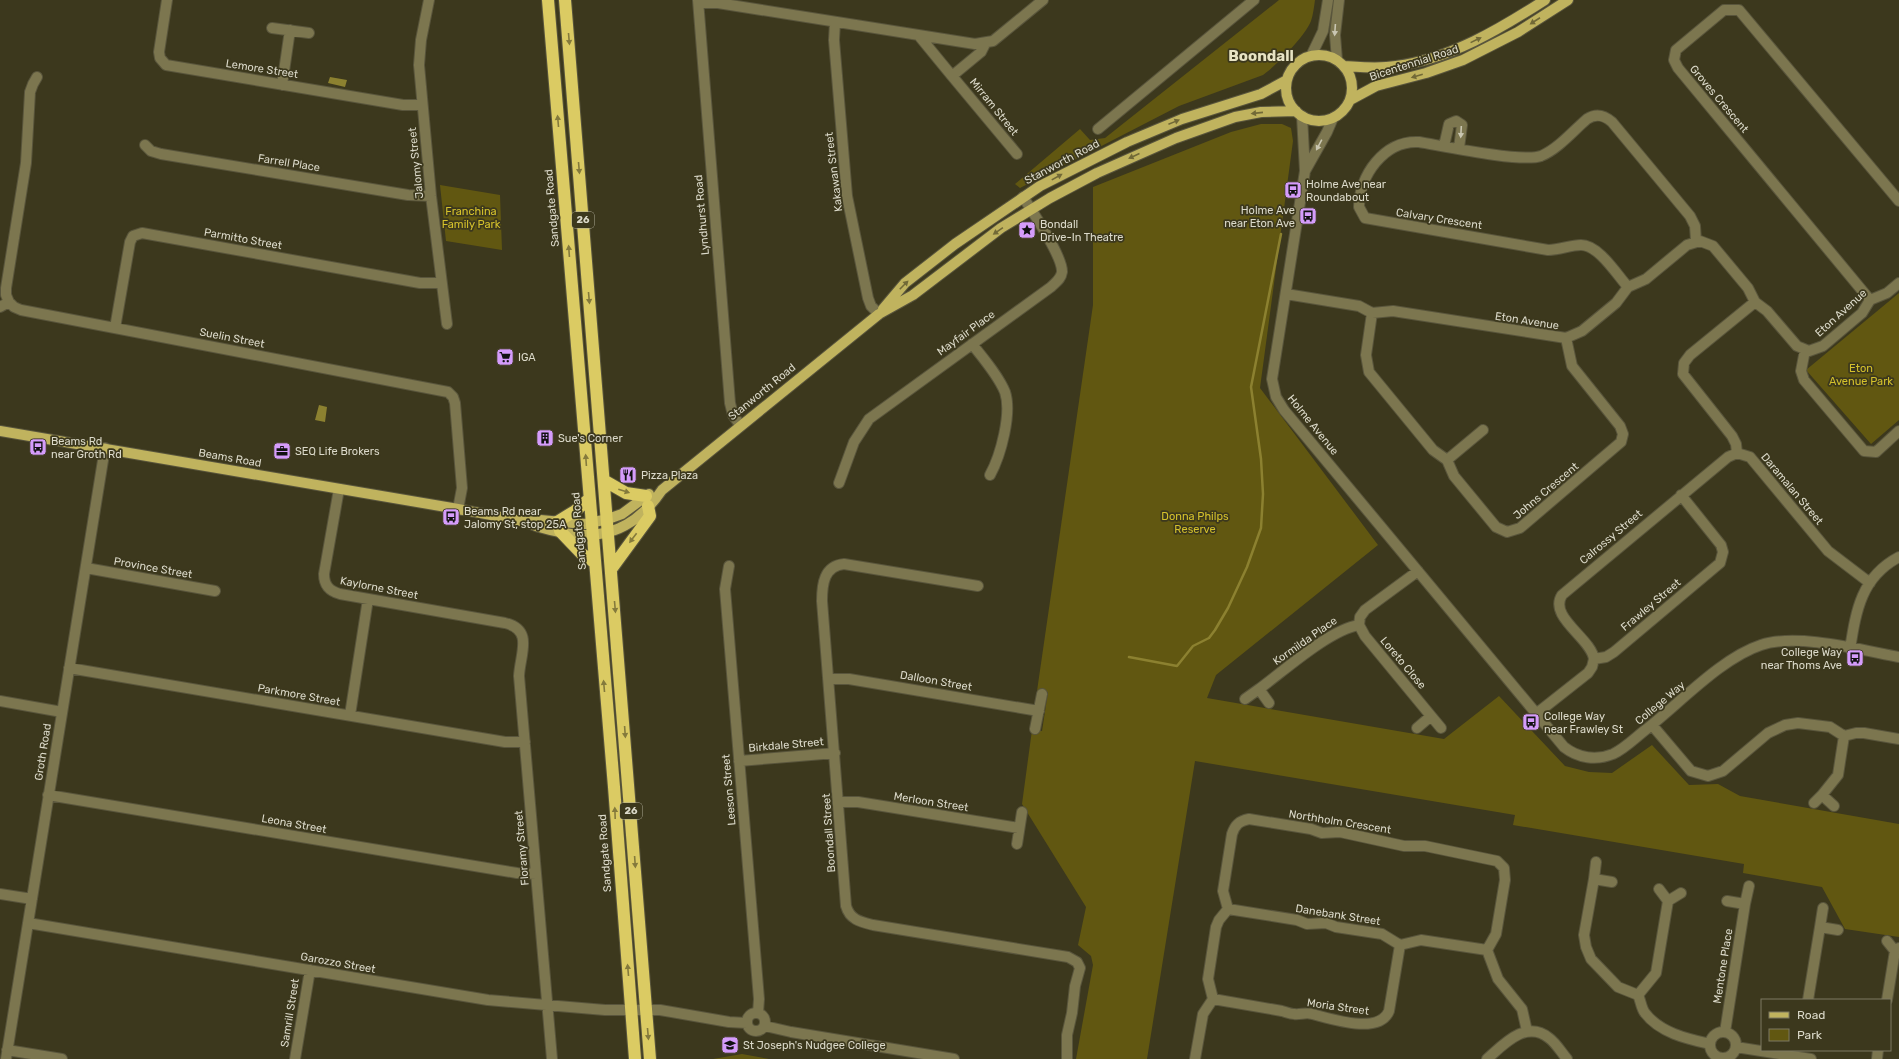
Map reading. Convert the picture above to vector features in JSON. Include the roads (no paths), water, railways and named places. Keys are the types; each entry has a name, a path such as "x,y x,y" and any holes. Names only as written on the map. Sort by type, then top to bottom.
{"highway":[{"name":"Sandgate Road","path":"548,0 614,787 635,1059"},
{"name":"26","path":"565,0 612,568 650,1059"},
{"path":"604,481 626,493 647,501 650,516 612,568"},
{"path":"589,499 559,527 582,554 594,562"}],"main road":[{"name":"Bicentennial Road","path":"1340,63 1373,68 1396,66 1439,54 1491,32 1545,0"},
{"name":"Bicentennial Road","path":"1350,100 1376,86 1426,73 1474,55 1518,32 1568,0"},
{"path":"1311,56 1324,56 1340,63 1352,82 1350,100 1340,114 1322,121 1312,120 1299,114 1289,102 1286,91 1287,80 1296,65 1311,56"},
{"name":"Stanworth Road","path":"879,314 910,279 961,239 1023,197 1068,170 1127,142 1182,119 1262,94 1287,80"},
{"name":"Stanworth Road","path":"592,529 647,501 879,314 913,294 1001,228 1031,210 1114,165 1207,127 1248,114 1299,114"},
{"name":"Beams Road","path":"0,431 458,509 527,522 538,527 592,529 609,532"},
{"name":"Stanworth Road","path":"609,532 624,527 647,501"}],"street":[{"name":"Lemore Street","path":"167,0 159,52 163,62 173,67 403,104 422,105"},
{"name":"Jalomy Street","path":"429,0 418,58 431,196 447,324"},
{"path":"698,2 718,3 920,37 968,44 985,44 998,37 1043,0"},
{"name":"Stanworth Road","path":"1098,129 1254,0"},
{"path":"1311,56 1323,31 1328,0"},
{"path":"1339,0 1335,35 1340,63"},
{"name":"Lyndhurst Road","path":"698,2 730,403 733,415 740,425"},
{"name":"Groves Crescent","path":"1870,300 1678,68 1674,60 1676,50 1724,10 1739,10 1899,201"},
{"name":"Kakawan Street","path":"835,22 834,40 847,196 868,298 871,306 879,314"},
{"path":"272,28 309,33"},
{"path":"282,85 290,30"},
{"name":"Mirram Street","path":"920,37 1016,154"},
{"name":"Mirram Street","path":"952,76 981,52 985,44"},
{"name":"Suelin Street","path":"37,77 30,92 27,158 6,288 5,305 21,310 448,392 452,395 455,403 462,488 458,509"},
{"name":"Holme Avenue","path":"1299,114 1305,171 1272,379 1276,397 1284,410 1418,571"},
{"name":"Calvary Crescent","path":"1628,287 1599,253 1590,247 1580,245 1564,249 1548,250 1377,221 1362,215 1359,203 1363,181 1373,166 1398,144 1411,141 1516,157 1534,158 1550,151 1587,119 1592,116 1602,116 1612,122 1690,216 1694,226 1696,241"},
{"name":"Holme Avenue","path":"1305,171 1327,132 1332,118"},
{"path":"1444,146 1448,124 1456,121 1462,125 1459,148"},
{"name":"Farrell Place","path":"145,146 152,151 162,154 408,195 431,196"},
{"name":"Mayfair Place","path":"839,483 854,442 869,419 1051,287 1060,278 1062,268 1059,260 1023,197"},
{"name":"Parmitto Street","path":"115,328 130,242 133,236 142,233 420,283 441,283"},
{"path":"1696,241 1704,241 1713,246 1748,288 1754,302 1767,311 1793,342 1805,350 1801,371 1804,380 1864,451 1876,452 1899,431"},
{"name":"Eton Avenue","path":"1286,294 1359,306 1372,313 1393,311 1566,338 1582,331 1616,303 1628,287 1646,279 1684,247 1696,241"},
{"name":"Eton Avenue","path":"1805,350 1814,350 1823,346 1862,313 1870,300 1887,293 1899,283"},
{"path":"1737,453 1735,441 1686,380 1682,374 1682,367 1690,355 1754,302"},
{"name":"Johns Crescent","path":"1372,313 1366,355 1369,372 1433,450 1447,460 1454,476 1496,527 1507,532 1520,528 1618,446 1622,438 1622,430 1572,366 1566,338"},
{"path":"972,344 1000,382 1006,398 1006,416 1000,455 990,474"},
{"path":"1447,460 1483,430"},
{"name":"Groth Road","path":"7,1054 105,448"},
{"name":"Calrossy Street","path":"1594,659 1589,648 1563,616 1558,605 1560,598 1565,591 1728,456 1737,453"},
{"name":"Daramalan Street","path":"1737,453 1750,457 1828,551 1870,583"},
{"name":"Kaylorne Street","path":"339,489 324,574 324,582 328,588 336,593 505,623 518,628 523,635"},
{"name":"Frawley Street","path":"1594,659 1606,657 1614,652 1716,566 1722,559 1722,549 1718,541 1681,495"},
{"path":"1850,649 1858,604 1870,583 1878,573 1899,557"},
{"name":"Boondall Street","path":"978,586 844,564 831,568 824,578 822,591 846,906 849,914 857,920 873,925 1068,957 1077,962 1080,968 1075,986 1072,1013 1068,1028 1067,1059"},
{"name":"Leeson Street","path":"729,566 725,589 758,986 758,1013"},
{"name":"Province Street","path":"86,568 215,591"},
{"path":"1359,625 1360,617 1365,610 1418,571"},
{"name":"College Way","path":"1418,571 1564,747 1580,756 1592,758 1608,756 1619,751 1734,658 1753,648 1768,643 1797,641 1899,657"},
{"path":"350,715 368,599"},
{"name":"Kormilda Place","path":"1245,699 1334,634 1348,626 1359,625"},
{"name":"Loreto Close","path":"1359,625 1365,636 1441,728"},
{"name":"Floramy Street","path":"523,635 524,643 519,676 552,1059"},
{"path":"1536,714 1588,673 1592,667 1594,659"},
{"name":"Parkmore Street","path":"69,668 505,742 525,742"},
{"name":"Dalloon Street","path":"828,679 849,679 1039,710"},
{"path":"1259,689 1269,703"},
{"path":"1036,729 1042,694"},
{"path":"0,701 62,712"},
{"path":"1416,728 1431,716"},
{"path":"1652,725 1692,771 1708,776 1723,771 1768,733 1785,724 1798,723 1830,728 1844,736 1859,733 1899,739"},
{"path":"1814,803 1838,775 1844,736"},
{"name":"Birkdale Street","path":"739,761 835,753"},
{"path":"1822,794 1834,806"},
{"name":"Leona Street","path":"48,795 517,873 536,874"},
{"name":"Merloon Street","path":"838,802 858,802 1019,828"},
{"path":"1017,844 1022,812"},
{"name":"Northholm Crescent","path":"1228,909 1223,894 1223,887 1234,830 1241,821 1252,820 1312,829 1322,833 1340,832 1404,846 1425,846 1437,850 1488,858 1500,863 1505,871 1505,880 1496,934 1487,950"},
{"path":"1596,862 1584,935 1586,947 1591,959 1618,987 1638,996 1644,1012 1660,1026 1676,1035 1710,1044"},
{"path":"1594,879 1612,882"},
{"name":"Mentone Place","path":"1725,1032 1749,886"},
{"path":"1638,996 1656,973 1668,901 1659,889"},
{"path":"0,894 32,899"},
{"path":"1668,901 1681,894"},
{"path":"1727,901 1745,904"},
{"path":"1808,999 1823,908"},
{"path":"1195,1059 1203,1014 1213,999 1208,979 1216,927 1219,920 1228,909"},
{"name":"Danebank Street","path":"1228,909 1297,920 1307,924 1326,923 1336,927 1382,934 1400,945"},
{"name":"Garozzo Street","path":"28,923 488,1000 605,1010 646,1009 729,1022 747,1023"},
{"path":"1820,927 1838,930"},
{"path":"1400,945 1421,940 1487,950 1498,978 1522,1009 1527,1031"},
{"path":"1887,941 1897,950 1887,999"},
{"name":"Moria Street","path":"1213,999 1292,1014 1311,1013 1320,1017 1367,1024 1376,1023 1384,1019 1389,1011 1400,945"},
{"name":"Samrill Street","path":"295,1059 310,970"},
{"path":"758,1013 765,1017 765,1026 761,1030 755,1032 749,1028 747,1023 750,1015 758,1013"},
{"path":"765,1026 791,1032 954,1059"},
{"path":"1487,1059 1515,1036 1527,1031 1537,1032 1546,1036 1567,1059"},
{"path":"1725,1032 1735,1039 1736,1047 1729,1056 1721,1058 1714,1054 1710,1044 1711,1040 1717,1033 1725,1032"},
{"path":"1736,1047 1761,1050"},
{"path":"1773,1051 1800,1054 1811,1059"},
{"path":"7,1054 62,1059"}],"waterway":[{"path":"1129,657 1177,666 1193,646 1209,638 1215,630 1228,608 1247,567 1261,528 1263,494 1261,459 1251,387 1281,234"}],"place":[{"name":"Holme Ave near Roundabout","path":"1293,190"},
{"name":"Holme Ave near Eton Ave","path":"1308,216"},
{"name":"Bondall Drive-In Theatre","path":"1027,230"},
{"name":"IGA","path":"505,357"},
{"name":"Sue's Corner","path":"545,438"},
{"name":"Beams Rd near Groth Rd","path":"38,447"},
{"name":"SEQ Life Brokers","path":"282,451"},
{"name":"Pizza Plaza","path":"628,475"},
{"name":"Beams Rd near Jalomy St, stop 25A","path":"451,517"},
{"name":"College Way near Thoms Ave","path":"1855,658"},
{"name":"College Way near Frawley St","path":"1531,722"},
{"name":"St Joseph's Nudgee College","path":"730,1045"}],"district":[{"name":"Boondall","path":"1261,56"}],"park label":[{"name":"Franchina Family Park","path":"471,217"},
{"name":"Eton Avenue Park","path":"1861,374"},
{"name":"Donna Philps Reserve","path":"1195,522"}]}
